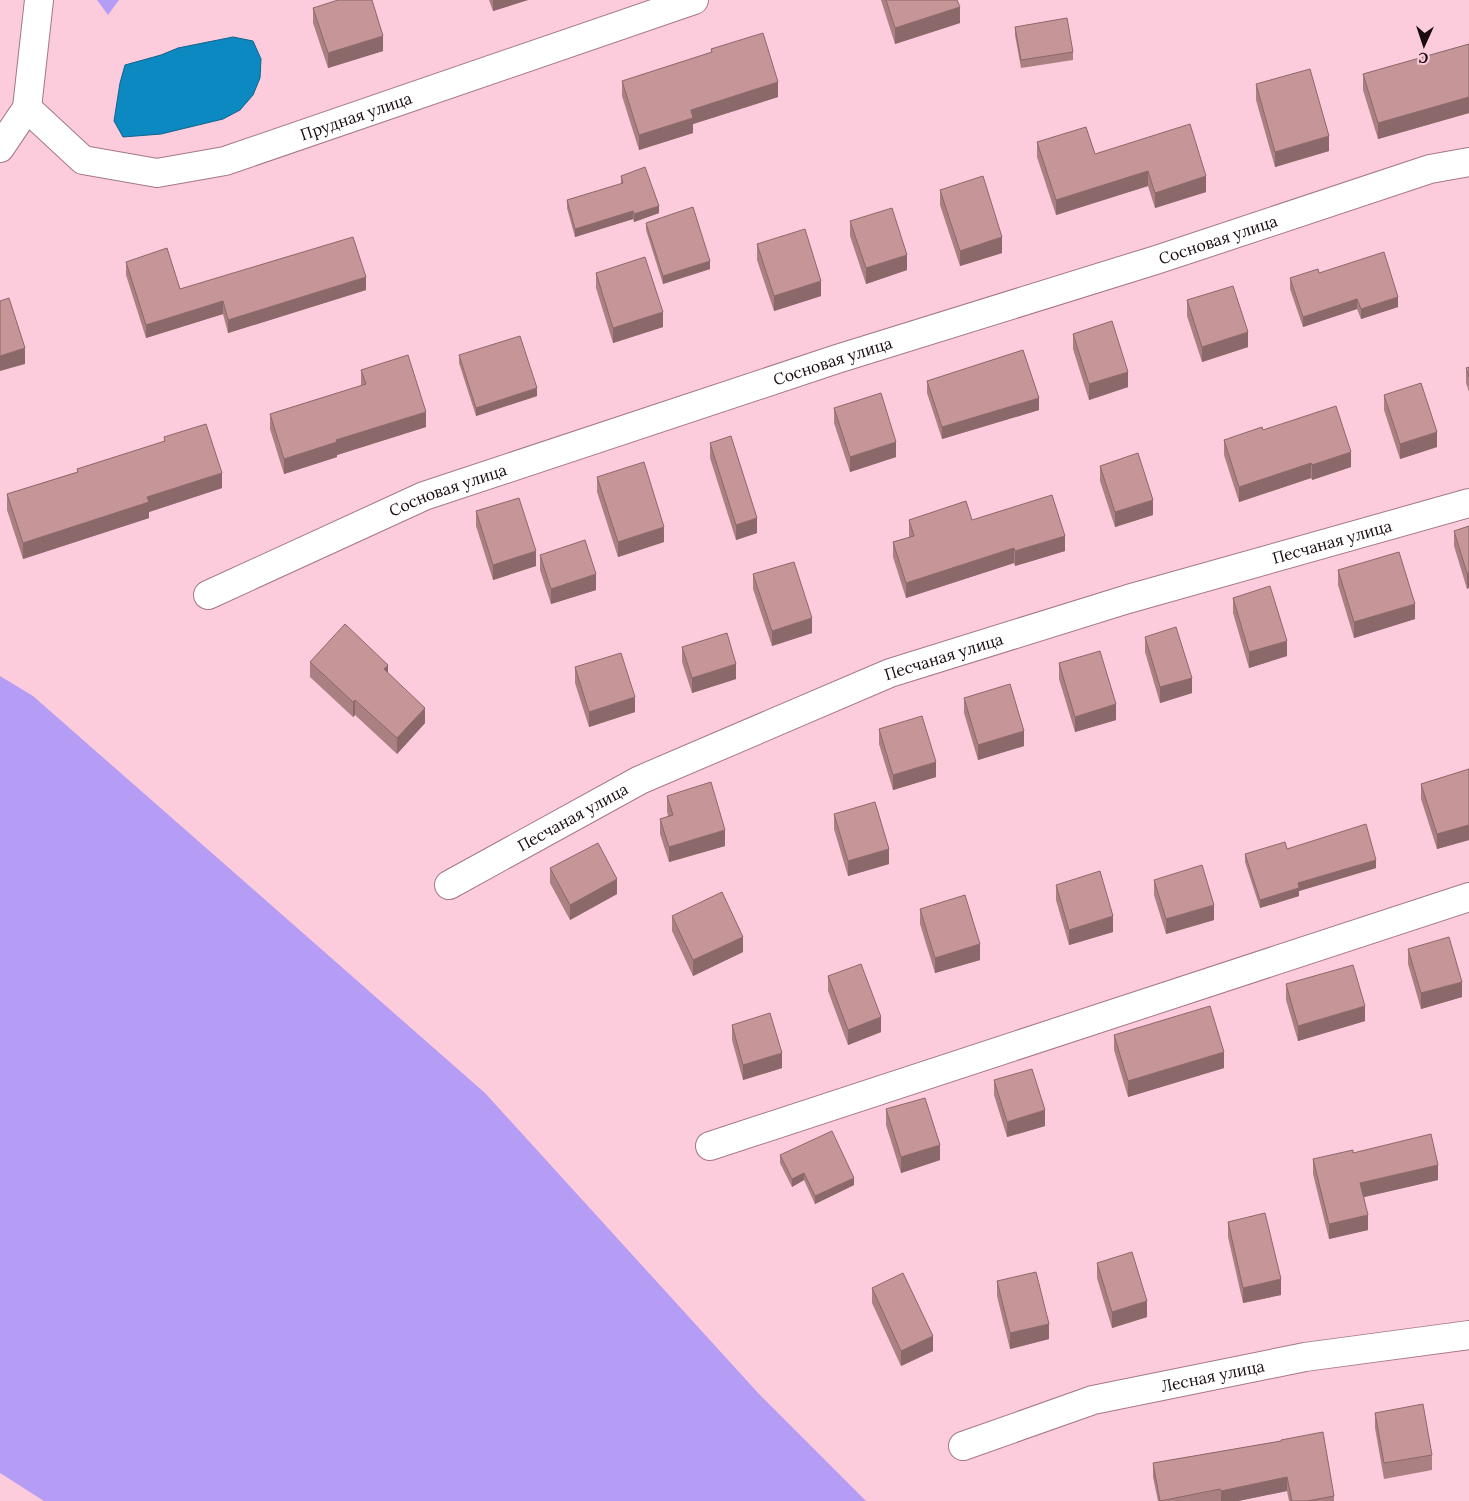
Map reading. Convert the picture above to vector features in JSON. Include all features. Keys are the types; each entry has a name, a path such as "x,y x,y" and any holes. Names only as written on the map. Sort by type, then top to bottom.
{"street":[{"path":"0,148 27,108 39,0"},
{"name":"Прудная улица","path":"27,108 83,160 157,173 225,160 694,0"},
{"name":"Сосновая улица","path":"208,595 424,496 827,362 1156,260 1430,169 1469,162"},
{"name":"Песчаная улица","path":"449,884 640,780 890,673 1128,599 1469,503"},
{"path":"710,1146 1469,897"},
{"name":"Лесная улица","path":"963,1446 1093,1400 1305,1358 1469,1335"}],"shaded area":[{"path":"97,0 119,0 108,15"},
{"path":"0,676 33,696 485,1093 759,1394 866,1501 44,1501 0,1473"}],"water":[{"path":"233,37 253,41 261,59 260,78 253,95 240,110 223,119 161,134 123,137 114,121 125,65 178,48"}],"building":[{"path":"338,0 372,0 383,36 328,53 313,8"},
{"path":"886,0 957,0 960,7 895,28"},
{"path":"1067,18 1073,52 1021,60 1015,27"},
{"path":"763,33 778,82 691,110 693,118 639,135 622,81 712,52 711,49"},
{"path":"1469,44 1469,97 1378,123 1363,74"},
{"path":"1310,69 1329,136 1275,152 1256,84"},
{"path":"1190,124 1206,176 1155,193 1148,171 1056,200 1037,142 1086,127 1095,154"},
{"path":"645,167 659,206 634,214 633,211 575,229 567,200 623,183 621,176"},
{"path":"983,176 1002,237 960,251 940,190"},
{"path":"693,207 710,261 663,276 646,223"},
{"path":"892,208 907,255 866,268 850,221"},
{"path":"805,229 821,281 774,296 757,244"},
{"path":"353,237 366,277 228,320 223,301 146,325 126,262 167,248 180,289"},
{"path":"1384,252 1398,297 1361,309 1357,299 1303,317 1290,278 1318,269 1319,273"},
{"path":"645,257 663,312 613,328 596,273"},
{"path":"1233,286 1248,332 1202,347 1187,300"},
{"path":"9,298 25,348 0,356 0,301"},
{"path":"1112,321 1128,372 1089,384 1073,334"},
{"path":"520,336 537,388 476,408 459,355"},
{"path":"1023,350 1039,398 942,427 927,381"},
{"path":"408,355 426,412 336,440 337,442 284,459 270,414 366,384 361,370"},
{"path":"1421,383 1437,432 1400,444 1384,395"},
{"path":"881,393 896,442 850,457 834,408"},
{"path":"1336,406 1351,452 1239,487 1224,440 1262,427 1263,430"},
{"path":"206,424 222,473 147,497 149,502 23,543 7,494 78,472 77,469 165,441 164,437"},
{"path":"731,436 757,518 736,525 710,443"},
{"path":"1138,453 1153,500 1115,512 1100,466"},
{"path":"644,462 664,527 618,542 597,477"},
{"path":"1052,495 1065,536 1015,551 1014,548 906,583 893,542 914,536 909,520 966,501 972,520"},
{"path":"519,498 536,551 493,565 476,511"},
{"path":"1469,526 1469,573 1467,573 1454,531"},
{"path":"585,540 596,574 551,589 540,555"},
{"path":"1399,552 1415,604 1354,622 1338,570"},
{"path":"794,562 812,618 772,631 753,574"},
{"path":"1270,586 1287,641 1249,652 1233,598"},
{"path":"345,624 388,665 384,669 425,708 397,738 355,700 353,702 310,662"},
{"path":"1176,627 1192,678 1160,687 1145,637"},
{"path":"727,633 736,664 692,678 682,647"},
{"path":"1100,651 1116,704 1075,717 1059,663"},
{"path":"621,653 635,697 589,712 575,667"},
{"path":"1010,684 1024,731 978,745 964,698"},
{"path":"922,716 936,762 893,775 879,729"},
{"path":"1469,769 1469,825 1437,834 1421,784"},
{"path":"711,782 725,830 669,847 660,819 673,815 667,796"},
{"path":"875,802 889,849 848,861 834,814"},
{"path":"1366,824 1376,860 1298,883 1299,888 1260,900 1245,854 1285,842 1287,849"},
{"path":"598,843 617,879 570,905 550,868"},
{"path":"1202,865 1214,905 1166,919 1154,880"},
{"path":"1100,871 1113,916 1069,930 1056,885"},
{"path":"722,892 743,937 693,960 672,916"},
{"path":"965,895 980,944 935,958 920,909"},
{"path":"1449,937 1462,982 1421,993 1408,949"},
{"path":"861,964 881,1017 848,1030 828,976"},
{"path":"1353,965 1365,1006 1298,1026 1286,984"},
{"path":"1210,1006 1224,1052 1128,1081 1114,1035"},
{"path":"770,1013 782,1053 743,1065 732,1025"},
{"path":"1032,1069 1045,1110 1007,1122 994,1080"},
{"path":"925,1098 940,1145 901,1157 886,1109"},
{"path":"832,1131 854,1178 815,1196 804,1173 792,1179 780,1155"},
{"path":"1431,1134 1438,1165 1360,1183 1368,1215 1329,1224 1313,1159 1353,1150 1353,1153"},
{"path":"1265,1213 1281,1279 1243,1288 1228,1222"},
{"path":"1132,1252 1147,1301 1112,1312 1097,1263"},
{"path":"1036,1272 1049,1324 1010,1333 997,1281"},
{"path":"903,1273 933,1336 901,1351 872,1288"},
{"path":"1423,1404 1432,1455 1384,1463 1375,1413"},
{"path":"1323,1432 1334,1496 1307,1501 1292,1501 1287,1477 1221,1491 1220,1489 1160,1501 1153,1463"}]}
